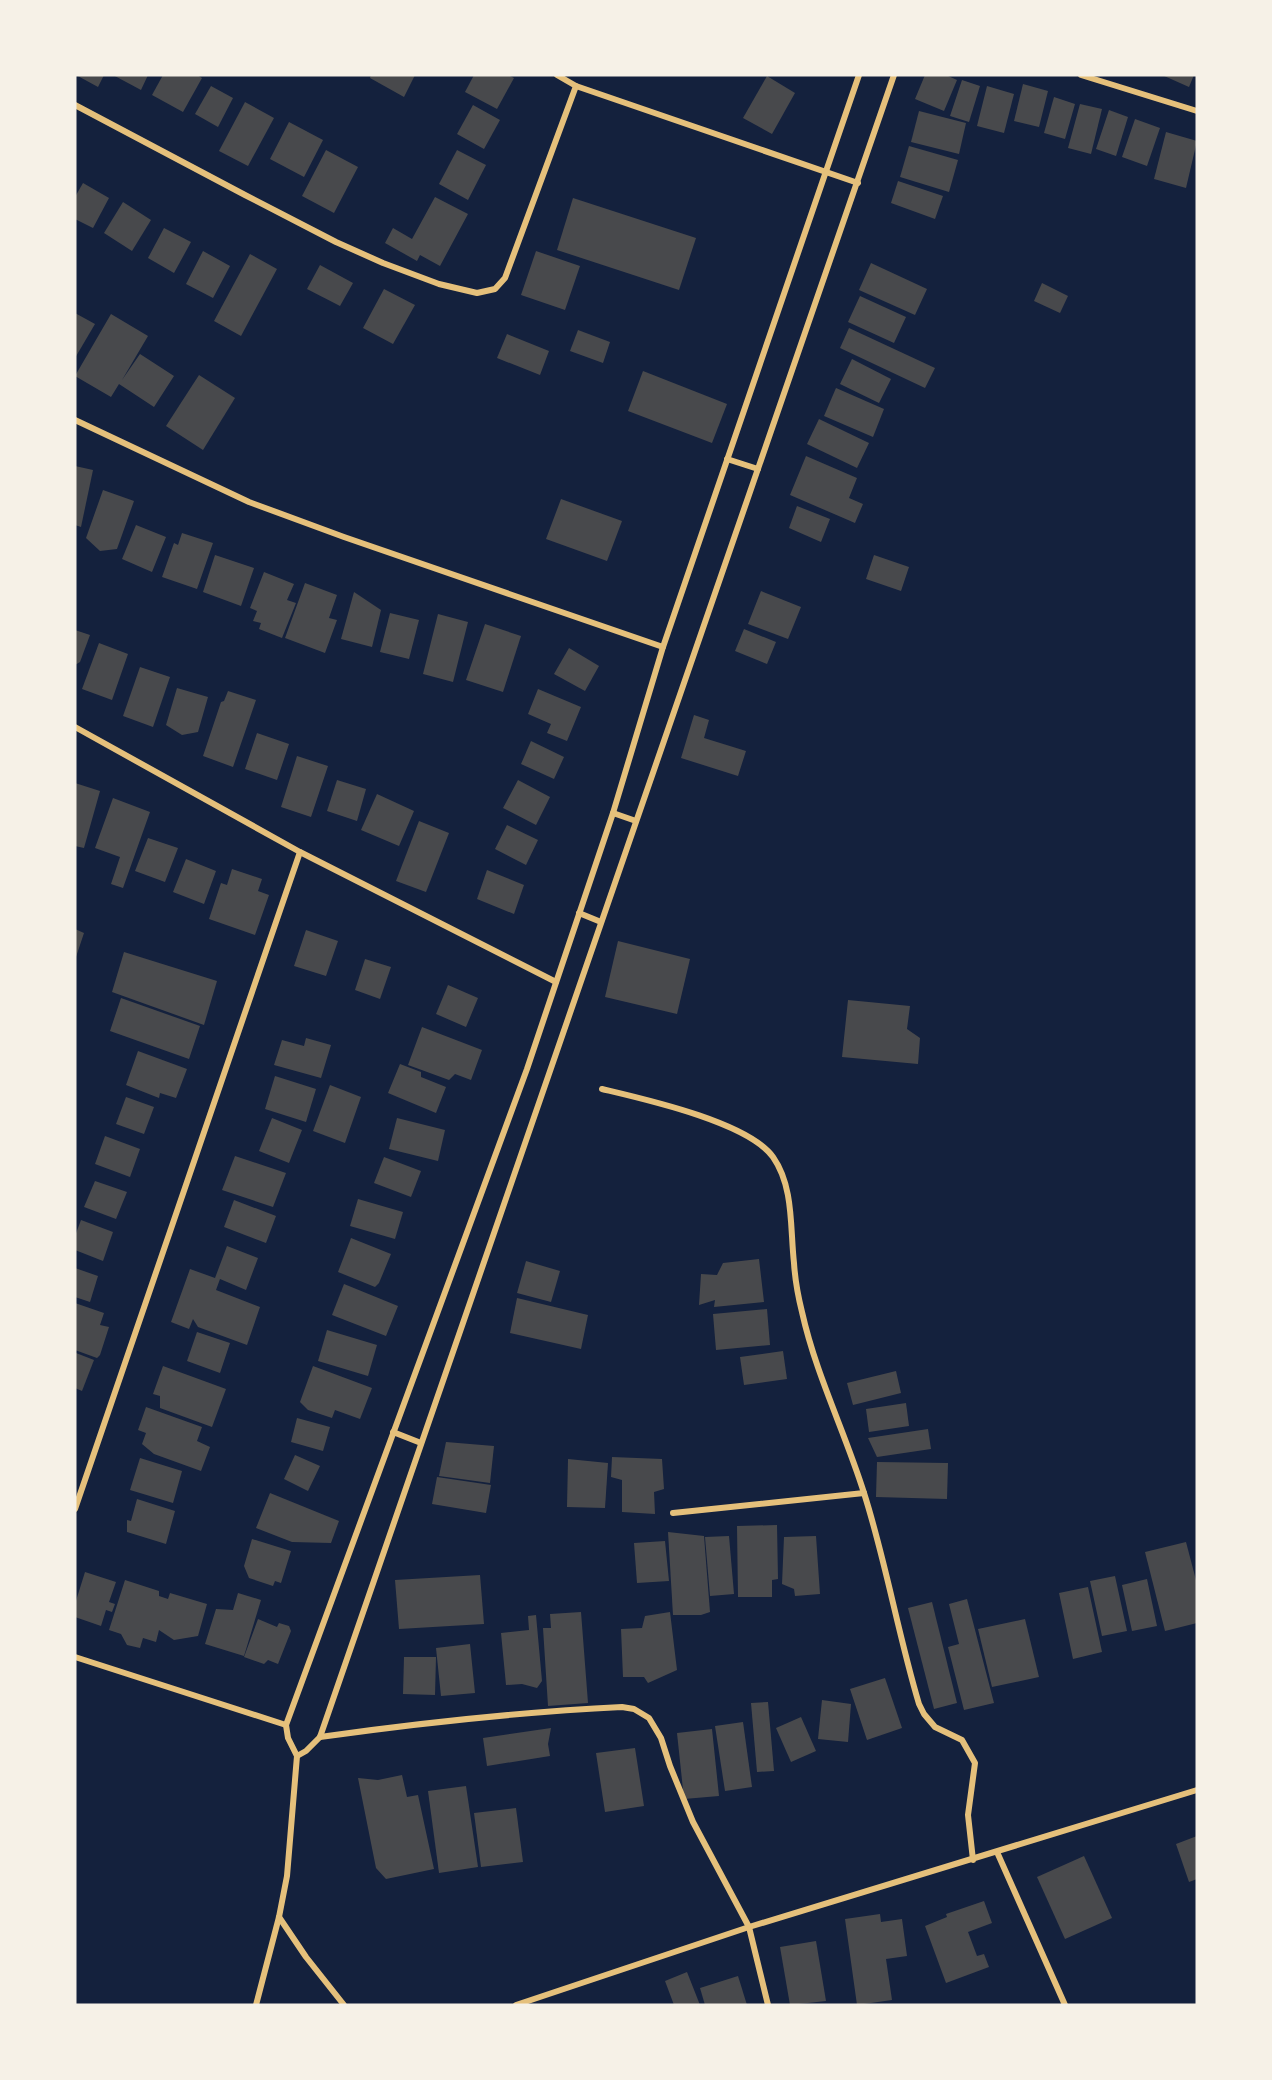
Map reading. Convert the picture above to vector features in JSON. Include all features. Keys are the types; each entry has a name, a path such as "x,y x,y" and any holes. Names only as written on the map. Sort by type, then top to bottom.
{"street":[{"path":"557,75 576,86 858,183"},
{"path":"256,2005 279,1917 287,1875 297,1756 288,1738 286,1725 527,1069 613,813 663,647 859,75"},
{"path":"297,1756 306,1751 320,1737 894,75"},
{"path":"1081,75 1197,111"},
{"path":"75,105 336,242 439,284 477,293 495,289 506,278 576,86"},
{"path":"75,420 249,502 663,647"},
{"path":"727,459 758,469"},
{"path":"75,727 300,852 556,982"},
{"path":"613,813 636,821"},
{"path":"75,1509 300,852"},
{"path":"579,913 601,922"},
{"path":"602,1089 716,1122 757,1142 772,1156 782,1176 788,1196 794,1264 810,1343 864,1493 919,1704 935,1727 962,1740 975,1763 968,1815 973,1860"},
{"path":"393,1432 422,1443"},
{"path":"673,1514 864,1493"},
{"path":"75,1657 286,1725"},
{"path":"320,1737 530,1712 622,1707 634,1709 649,1718 662,1738 670,1766 693,1822 748,1928 768,2005"},
{"path":"516,2005 748,1928 1197,1790"},
{"path":"997,1852 1065,2005"},
{"path":"279,1917 306,1957 344,2005"}],"building":[{"path":"76,75 104,75 98,87"},
{"path":"113,75 148,75 141,90"},
{"path":"163,75 197,75 202,78 183,112 152,95"},
{"path":"371,75 415,75 404,97 370,78"},
{"path":"474,75 508,75 514,78 497,109 465,92"},
{"path":"925,75 946,75 957,80 944,111 915,99"},
{"path":"1162,75 1194,75 1189,87"},
{"path":"767,76 795,93 772,134 743,118"},
{"path":"962,80 980,86 969,122 950,116"},
{"path":"1023,84 1048,91 1039,127 1014,121"},
{"path":"211,86 233,98 218,127 195,114"},
{"path":"987,86 1014,94 1004,133 977,126"},
{"path":"1054,97 1075,104 1065,139 1044,133"},
{"path":"245,102 274,118 248,166 219,151"},
{"path":"1080,104 1102,109 1091,154 1068,148"},
{"path":"473,105 500,120 484,149 457,134"},
{"path":"1109,110 1128,117 1116,156 1096,149"},
{"path":"919,111 966,123 959,154 911,142"},
{"path":"1135,119 1160,128 1147,166 1122,157"},
{"path":"289,122 323,140 304,177 270,159"},
{"path":"1166,132 1197,141 1186,188 1154,179"},
{"path":"909,146 958,160 949,192 900,177"},
{"path":"326,150 358,167 334,213 302,196"},
{"path":"457,150 486,165 468,200 439,184"},
{"path":"898,181 943,196 935,219 891,203"},
{"path":"83,183 109,198 93,228 75,219 75,197"},
{"path":"435,197 468,214 440,266 420,255 417,261 385,243 393,228 412,239"},
{"path":"573,198 696,238 679,290 557,250"},
{"path":"123,202 151,220 132,251 104,233"},
{"path":"164,228 191,242 174,273 148,258"},
{"path":"203,251 230,266 213,298 186,284"},
{"path":"536,251 580,266 565,310 521,295"},
{"path":"250,254 277,269 241,336 214,321"},
{"path":"871,263 927,289 915,315 859,290"},
{"path":"320,265 353,283 340,306 307,289"},
{"path":"1042,283 1068,296 1060,313 1034,301"},
{"path":"384,289 415,305 393,344 363,328"},
{"path":"860,296 906,317 894,343 848,322"},
{"path":"75,313 95,324 75,358"},
{"path":"111,314 148,336 122,380 140,354 174,376 154,407 119,384 111,397 75,376"},
{"path":"849,328 935,368 925,388 840,348"},
{"path":"578,330 610,342 603,363 570,351"},
{"path":"507,334 549,351 540,375 497,358"},
{"path":"852,359 891,379 879,403 840,384"},
{"path":"643,371 727,404 712,443 628,411"},
{"path":"199,375 235,398 203,450 166,426"},
{"path":"836,388 884,409 873,437 824,416"},
{"path":"819,419 869,443 857,468 807,444"},
{"path":"806,456 857,478 849,498 863,504 855,523 790,495"},
{"path":"75,466 93,470 81,527 75,525"},
{"path":"103,490 134,501 117,549 100,551 86,538"},
{"path":"561,499 622,521 607,561 546,539"},
{"path":"797,506 830,519 821,542 789,528"},
{"path":"136,525 166,537 152,572 122,559"},
{"path":"182,533 213,543 197,589 162,577 174,543 178,545"},
{"path":"215,555 254,568 241,606 203,592"},
{"path":"874,555 909,567 901,591 866,579"},
{"path":"264,572 294,584 287,600 296,603 282,638 259,629 261,623 253,621 257,611 250,608"},
{"path":"305,583 337,595 329,618 337,620 325,653 285,638"},
{"path":"761,591 801,607 788,639 748,624"},
{"path":"354,592 381,610 372,647 341,639"},
{"path":"390,613 419,620 409,659 380,652"},
{"path":"438,614 468,622 453,682 423,674"},
{"path":"485,624 521,636 503,692 466,680"},
{"path":"744,629 776,642 767,664 735,651"},
{"path":"75,630 90,635 80,662 75,665"},
{"path":"99,643 128,654 112,700 82,689"},
{"path":"569,648 599,666 585,691 554,674"},
{"path":"140,667 170,677 153,727 123,716"},
{"path":"177,688 208,697 198,732 182,735 166,725"},
{"path":"538,689 581,707 567,741 547,733 551,724 528,714"},
{"path":"228,691 256,700 233,767 203,756 221,702 224,701"},
{"path":"694,715 709,720 704,738 746,751 738,776 681,758"},
{"path":"257,733 289,744 277,780 245,769"},
{"path":"531,741 564,757 554,779 521,764"},
{"path":"297,756 328,766 311,817 281,807"},
{"path":"337,780 366,789 357,821 327,811"},
{"path":"518,780 550,797 536,825 503,808"},
{"path":"75,783 100,791 84,848 75,846"},
{"path":"377,794 414,811 399,846 361,830"},
{"path":"113,798 150,812 123,888 111,884 120,857 95,848"},
{"path":"419,821 449,833 426,892 396,881"},
{"path":"507,825 538,840 526,865 495,849"},
{"path":"148,838 178,848 165,882 135,871"},
{"path":"186,859 216,871 204,904 173,892"},
{"path":"232,869 262,879 258,891 269,895 255,935 209,919 221,883 227,885"},
{"path":"487,870 524,885 514,914 477,899"},
{"path":"75,929 84,933 75,960"},
{"path":"306,930 338,941 326,976 294,966"},
{"path":"618,941 690,959 677,1014 605,997"},
{"path":"124,952 217,981 204,1025 112,992"},
{"path":"365,959 391,967 380,999 355,990"},
{"path":"448,985 478,998 466,1027 436,1014"},
{"path":"121,998 200,1026 189,1059 110,1031"},
{"path":"848,1000 910,1006 907,1029 920,1038 918,1064 842,1057"},
{"path":"422,1027 482,1050 471,1080 455,1074 449,1080 408,1065"},
{"path":"306,1038 331,1045 321,1078 274,1065 282,1040 304,1046"},
{"path":"138,1051 187,1069 176,1098 160,1093 159,1098 126,1085"},
{"path":"400,1064 421,1072 421,1077 446,1087 436,1113 388,1093"},
{"path":"275,1076 316,1089 306,1122 265,1109"},
{"path":"330,1085 361,1097 345,1143 313,1131"},
{"path":"126,1097 154,1107 144,1134 116,1124"},
{"path":"272,1118 302,1130 289,1163 259,1151"},
{"path":"397,1118 445,1130 438,1161 389,1149"},
{"path":"105,1136 140,1149 130,1177 95,1164"},
{"path":"235,1156 286,1173 273,1207 222,1190"},
{"path":"384,1157 421,1171 411,1197 374,1183"},
{"path":"95,1181 127,1192 116,1219 84,1207"},
{"path":"358,1199 403,1212 395,1239 350,1226"},
{"path":"234,1200 276,1216 266,1243 224,1227"},
{"path":"81,1220 113,1232 103,1261 75,1250 75,1236"},
{"path":"351,1238 391,1254 379,1283 375,1287 338,1272"},
{"path":"227,1246 258,1258 246,1290 220,1279 216,1290 260,1307 247,1345 198,1327 193,1319 189,1329 171,1322 190,1269 215,1278"},
{"path":"759,1259 764,1302 714,1307 715,1300 699,1305 701,1274 717,1275 723,1263"},
{"path":"526,1261 560,1271 551,1302 517,1293"},
{"path":"75,1268 98,1276 90,1302 75,1297"},
{"path":"344,1284 398,1306 386,1336 332,1315"},
{"path":"517,1298 588,1315 581,1349 510,1333"},
{"path":"75,1303 104,1313 100,1325 109,1327 97,1358 75,1350"},
{"path":"767,1309 770,1345 716,1350 713,1314"},
{"path":"327,1330 377,1345 368,1376 318,1361"},
{"path":"197,1332 230,1343 220,1373 187,1361"},
{"path":"783,1351 787,1379 744,1385 740,1357"},
{"path":"76,1353 94,1360 82,1391 75,1388"},
{"path":"163,1366 226,1389 212,1427 160,1408 160,1396 153,1394"},
{"path":"313,1366 372,1388 360,1419 335,1410 332,1418 308,1410 300,1402"},
{"path":"896,1371 901,1393 853,1405 847,1383"},
{"path":"906,1403 909,1426 869,1432 866,1409"},
{"path":"146,1407 202,1427 197,1441 210,1447 201,1471 154,1454 142,1444 146,1433 138,1430"},
{"path":"297,1418 330,1427 323,1451 291,1442"},
{"path":"928,1429 931,1449 877,1457 868,1438"},
{"path":"446,1442 494,1446 490,1483 439,1476"},
{"path":"295,1455 320,1466 308,1491 284,1479"},
{"path":"612,1457 662,1459 664,1489 654,1492 655,1514 622,1512 622,1480 611,1477"},
{"path":"140,1458 182,1471 173,1503 130,1490"},
{"path":"568,1459 608,1463 605,1508 567,1507"},
{"path":"877,1462 948,1463 947,1499 876,1497"},
{"path":"437,1477 491,1485 486,1513 432,1504"},
{"path":"270,1493 339,1521 331,1543 292,1542 256,1528"},
{"path":"137,1499 175,1511 166,1544 127,1532 127,1520 131,1521"},
{"path":"777,1525 778,1579 772,1580 772,1597 738,1597 737,1526"},
{"path":"668,1532 704,1536 710,1612 701,1615 673,1615"},
{"path":"729,1536 734,1594 710,1596 705,1537"},
{"path":"816,1536 820,1594 795,1596 794,1589 782,1584 784,1537"},
{"path":"252,1539 291,1551 281,1583 275,1581 273,1586 249,1578 244,1566"},
{"path":"665,1541 669,1581 637,1583 634,1543"},
{"path":"1186,1542 1197,1584 1197,1623 1165,1631 1145,1552"},
{"path":"85,1572 116,1582 109,1602 115,1604 112,1612 106,1610 101,1626 75,1617 75,1604"},
{"path":"480,1575 484,1624 399,1629 395,1580"},
{"path":"1115,1576 1127,1631 1102,1636 1090,1581"},
{"path":"1147,1579 1157,1626 1132,1631 1122,1585"},
{"path":"125,1580 159,1591 159,1596 168,1599 170,1593 207,1604 198,1636 174,1640 159,1630 156,1642 143,1638 140,1648 127,1645 121,1634 109,1630"},
{"path":"1088,1587 1102,1652 1073,1659 1059,1593"},
{"path":"238,1593 261,1600 244,1656 205,1644 216,1609 233,1610"},
{"path":"967,1599 994,1703 964,1710 948,1647 959,1644 949,1604"},
{"path":"932,1602 957,1703 934,1709 908,1608"},
{"path":"581,1612 588,1703 548,1706 543,1628 551,1628 550,1614"},
{"path":"670,1612 677,1670 648,1683 644,1677 623,1677 621,1629 642,1628 645,1616"},
{"path":"536,1615 542,1681 537,1688 522,1684 506,1685 501,1633 529,1630 528,1616"},
{"path":"258,1619 277,1627 279,1623 289,1626 291,1631 278,1664 268,1660 264,1664 244,1657"},
{"path":"1025,1619 1039,1677 992,1687 978,1629"},
{"path":"470,1644 475,1693 441,1696 436,1648"},
{"path":"404,1657 436,1657 435,1695 403,1694"},
{"path":"885,1678 902,1728 867,1740 850,1689"},
{"path":"822,1700 851,1704 848,1742 818,1739"},
{"path":"768,1702 774,1771 757,1772 751,1703"},
{"path":"801,1717 816,1751 791,1762 776,1728"},
{"path":"743,1722 752,1787 725,1791 715,1726"},
{"path":"551,1728 548,1744 550,1756 487,1766 483,1738"},
{"path":"712,1729 719,1796 684,1799 677,1733"},
{"path":"635,1748 644,1806 605,1812 596,1753"},
{"path":"402,1775 407,1797 418,1795 434,1869 386,1879 376,1868 358,1778 378,1780"},
{"path":"466,1786 478,1867 439,1873 428,1791"},
{"path":"516,1808 523,1862 481,1867 474,1813"},
{"path":"1197,1836 1197,1879 1189,1882 1176,1844"},
{"path":"1084,1856 1112,1918 1065,1939 1037,1877"},
{"path":"984,1901 992,1923 968,1932 977,1956 984,1954 989,1967 946,1983 925,1926 947,1917 946,1914"},
{"path":"880,1914 881,1922 902,1919 907,1956 886,1959 892,2000 857,2005 845,1919"},
{"path":"816,1941 826,2001 790,2005 780,1947"},
{"path":"687,1972 700,2005 674,2005 665,1981"},
{"path":"738,1976 747,2005 705,2005 700,1988"}]}
